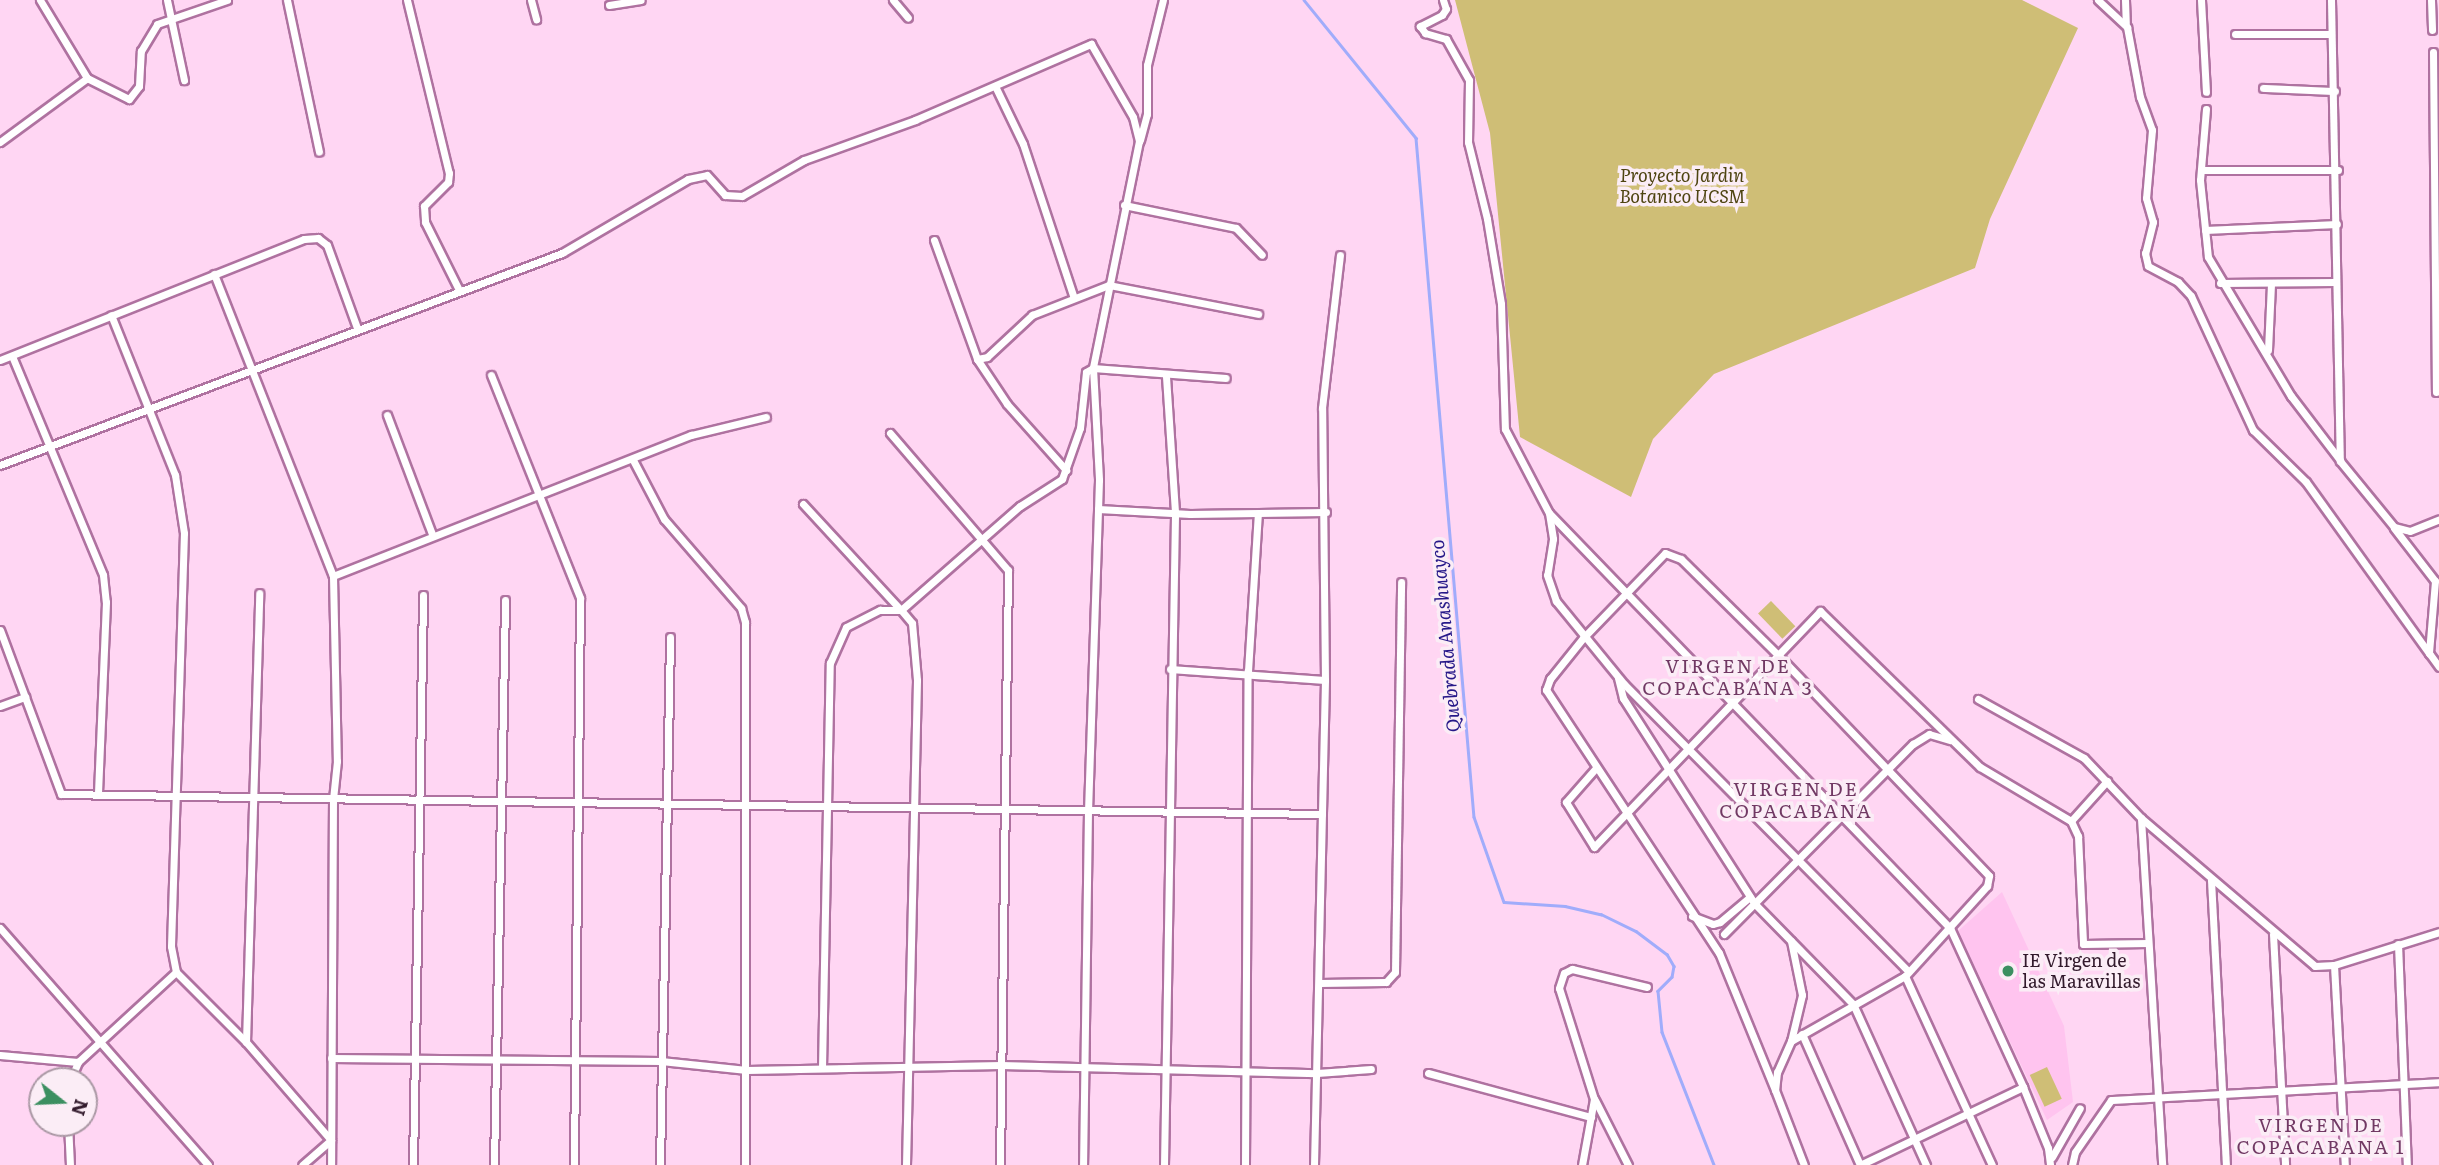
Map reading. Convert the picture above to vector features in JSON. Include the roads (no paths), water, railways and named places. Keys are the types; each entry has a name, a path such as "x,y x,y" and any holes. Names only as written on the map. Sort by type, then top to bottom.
{"street":[{"path":"40,0 86,78 129,99 139,86 141,51 148,35 171,16 227,0"},
{"path":"167,0 184,80"},
{"path":"287,0 319,152"},
{"path":"407,0 449,173 448,182 424,206 425,222 459,290"},
{"path":"531,0 536,19"},
{"path":"609,5 641,0"},
{"path":"894,0 908,18"},
{"path":"1083,1165 1088,811 1098,509 1093,368 1124,205 1147,114 1147,65 1163,0"},
{"path":"1443,0 1447,9 1442,15 1420,26 1425,33 1446,39 1469,80 1468,142 1487,219 1500,304 1505,429 1549,513 1950,928 2023,1087 2051,1161"},
{"path":"2098,0 2127,27"},
{"path":"2124,0 2127,27 2153,142 2146,198 2153,222 2145,253 2148,266 2178,282 2191,296 2253,430 2306,482 2439,667"},
{"path":"2201,0 2206,92"},
{"path":"2331,0 2330,34 2336,91 2338,170 2336,282 2340,461"},
{"path":"2431,0 2432,30"},
{"path":"2235,33 2330,34"},
{"path":"0,465 580,245 688,179 707,175 725,195 742,196 804,160 995,86 1091,44 1133,117 1139,141"},
{"path":"2433,52 2437,195 2436,392"},
{"path":"0,142 86,78"},
{"path":"995,86 1023,144 1074,298"},
{"path":"2263,88 2336,91"},
{"path":"2206,109 2203,170 2200,180 2205,250 2220,284 2267,351 2291,396 2435,581 2429,653"},
{"path":"2203,170 2338,170"},
{"path":"1124,205 1236,229 1262,255"},
{"path":"2205,230 2337,224"},
{"path":"0,359 304,239 318,239 327,245 357,328"},
{"path":"934,240 977,359 1007,404 1066,470"},
{"path":"1314,1165 1325,680 1326,512 1322,408 1340,255"},
{"path":"214,274 333,576 337,700 333,799 331,1165"},
{"path":"2220,284 2336,282"},
{"path":"2267,351 2271,284"},
{"path":"977,359 987,356 1031,315 1109,285 1258,314"},
{"path":"111,315 175,475 184,533 171,946 176,972 246,1042 331,1140"},
{"path":"12,356 103,575 106,603 99,794"},
{"path":"822,1068 833,650 846,627 880,610 901,610 1020,506 1062,479 1080,428 1086,372 1093,368 1166,376 1226,378"},
{"path":"491,375 580,598 574,1165"},
{"path":"1164,1165 1170,668 1175,512 1166,376"},
{"path":"387,415 432,534"},
{"path":"333,576 432,534 540,496 691,435 766,417"},
{"path":"890,433 982,539 1003,559 1010,582 1004,807 1000,1165"},
{"path":"634,460 664,519 741,608 747,807 745,1165"},
{"path":"803,504 912,623 917,680 906,1165"},
{"path":"1098,509 1258,514 1326,512"},
{"path":"1549,513 1553,539 1549,586 1583,638 1907,973 1992,1165"},
{"path":"1245,1165 1243,1071 1248,671 1258,514"},
{"path":"2394,527 2410,531 2439,518"},
{"path":"1791,1041 1907,973 1987,887 1989,876 1779,656 1673,555 1665,553 1583,638 1550,679 1546,690 1624,814 1724,962 1804,1165"},
{"path":"1320,983 1386,982 1395,972 1401,582"},
{"path":"246,1042 259,593"},
{"path":"413,1165 424,595"},
{"path":"494,1165 505,600"},
{"path":"1595,769 1566,802 1594,847 1820,611 1980,766 2071,821 2078,836 2083,944 2148,943"},
{"path":"0,631 61,794 747,807 1004,807 1088,811 1322,814"},
{"path":"660,1165 670,637"},
{"path":"1170,668 1248,671 1325,680"},
{"path":"1618,677 1623,698 1752,900 1853,1004 1926,1165"},
{"path":"0,706 25,697"},
{"path":"1978,699 2084,758 2141,818 2273,934 2315,966 2334,965 2439,932"},
{"path":"1724,934 1752,900 1798,859 1886,770 1929,734 1957,743"},
{"path":"2071,821 2108,781"},
{"path":"2141,818 2162,1165"},
{"path":"2211,880 2226,1165"},
{"path":"1692,916 1713,925 1752,900"},
{"path":"0,928 99,1046 208,1165"},
{"path":"2273,934 2285,1165"},
{"path":"1775,1090 1777,1072 1791,1041 1802,995 1790,940"},
{"path":"2398,944 2407,1165"},
{"path":"2334,965 2345,1165"},
{"path":"1628,1165 1594,1100 1559,988 1563,973 1572,970 1647,987"},
{"path":"76,1067 176,972"},
{"path":"1802,1034 1860,1165 2023,1087"},
{"path":"0,1055 78,1062"},
{"path":"331,1058 661,1061 747,1070 1001,1065 1317,1073 1371,1069"},
{"path":"1428,1073 1591,1117"},
{"path":"2072,1165 2108,1102 2341,1084 2439,1082"},
{"path":"1582,1165 1594,1100"},
{"path":"2051,1161 2080,1108"},
{"path":"69,1137 70,1165"},
{"path":"302,1165 331,1140"}],"waterway":[{"name":"Quebrada Anashuayco","path":"1304,0 1416,138 1474,817 1504,902 1565,906 1601,914 1636,931 1667,954 1674,966 1672,977 1658,991 1662,1032 1714,1165"}],"place":[{"name":"IE Virgen de las Maravillas","path":"2008,971"}],"district":[{"name":"VIRGEN DE COPACABANA 3","path":"1728,677"},
{"name":"VIRGEN DE COPACABANA","path":"1796,800"},
{"name":"VIRGEN DE COPACABANA 1","path":"2321,1136"}],"park label":[{"name":"Proyecto Jardin Botanico UCSM","path":"1682,186"}]}
